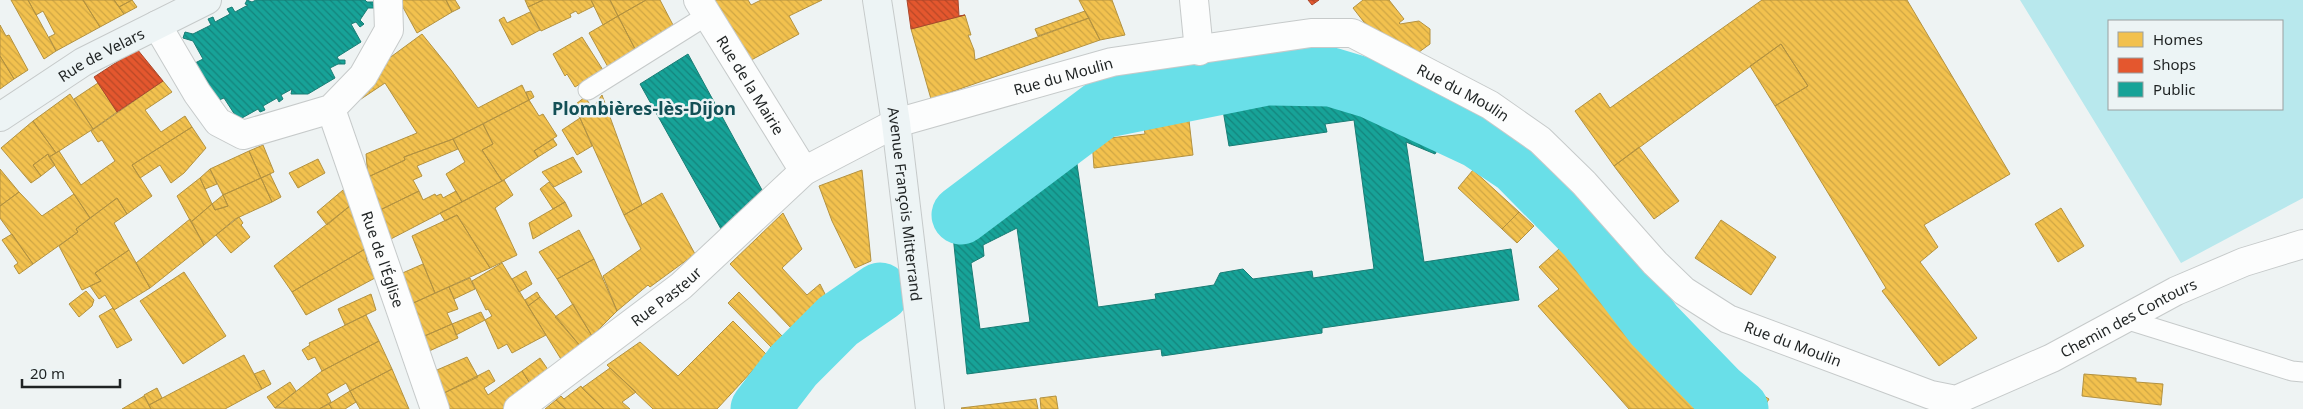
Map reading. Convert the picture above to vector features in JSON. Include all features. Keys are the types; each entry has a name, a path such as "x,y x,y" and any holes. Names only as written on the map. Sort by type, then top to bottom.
{"main road":[{"name":"Rue de Velars","path":"0,117 83,62 207,0"},
{"name":"Avenue François Mitterrand","path":"877,0 896,122 930,409"}],"street":[{"path":"157,25 197,93 218,122 243,134 331,109 363,76 390,30 388,0"},
{"path":"1194,0 1199,51"},
{"name":"Rue de la Mairie","path":"702,8 804,170"},
{"name":"Rue du Moulin","path":"804,170 896,122 1112,62 1199,51 1311,33 1352,33 1490,105 1540,140 1584,183 1656,263 1684,291 1728,319 1931,395 1956,400"},
{"name":"Rue de l'Église","path":"331,109 435,409"},
{"name":"Rue Pasteur","path":"518,409 681,286 804,170"},
{"name":"Chemin des Contours","path":"1956,400 2052,358 2176,291 2236,266 2303,244"}],"lane":[{"path":"588,90 702,8"},
{"path":"2125,319 2292,372 2303,372"}],"shaded area":[{"path":"2020,0 2303,0 2303,198 2181,263"}],"building: Homes":[{"path":"11,0 28,0 56,51 44,59"},
{"path":"28,0 83,0 100,27 56,51 49,37 55,34 43,11 36,15"},
{"path":"83,0 114,0 124,14 100,27"},
{"path":"114,0 132,0 119,7"},
{"path":"132,0 137,7 124,14 119,7"},
{"path":"399,0 446,0 452,12 417,33"},
{"path":"446,0 455,0 460,8 452,12"},
{"path":"525,0 543,0 528,7"},
{"path":"543,0 591,0 594,6 578,14 576,11 570,14 571,17 541,31 528,7"},
{"path":"591,0 610,0 618,16 603,25"},
{"path":"610,0 646,0 618,16"},
{"path":"646,0 660,0 673,25 635,49 618,16"},
{"path":"703,0 748,0 751,5 761,0 822,0 789,16 799,34 744,64"},
{"path":"1079,0 1112,0 1125,35 1100,40"},
{"path":"1363,0 1389,0 1404,19 1400,24 1419,21 1430,29 1430,44 1415,55 1377,39 1353,8"},
{"path":"1762,0 1907,0 2010,174 1924,225 1938,247 1920,262 1977,338 1939,366 1882,291 1886,288 1775,106 1808,86 1781,44 1614,166 1575,111 1600,93 1610,108"},
{"path":"1085,11 1089,18 1038,36 1035,29"},
{"path":"530,12 540,30 512,45 499,20 504,17 507,23"},
{"path":"965,15 971,35 968,35 974,50 975,60 1089,18 1100,40 931,99 911,29"},
{"path":"618,16 635,49 608,67 589,33"},
{"path":"0,25 6,36 9,35 28,70 14,79 0,56"},
{"path":"422,34 478,108 522,85 529,100 453,139 404,157 405,160 368,177 366,154 417,133 385,83 361,99 369,73"},
{"path":"582,37 603,70 575,87 567,74 565,76 553,54"},
{"path":"1781,44 1808,86 1775,106 1750,66"},
{"path":"0,56 14,79 0,89"},
{"path":"163,81 172,92 145,110 161,132 185,116 192,127 132,165 152,196 127,214 117,198 90,218 49,157 59,151 81,185 115,161 102,140 98,142 91,131"},
{"path":"98,83 117,112 93,129 74,99"},
{"path":"531,91 534,97 529,100 526,92"},
{"path":"70,94 93,129 56,153 33,121"},
{"path":"602,95 642,205 624,215 580,118 591,110"},
{"path":"585,97 593,109 580,118 572,107"},
{"path":"529,100 539,116 543,114 557,136 534,151 538,157 502,181 482,150 493,144 483,124"},
{"path":"1188,112 1193,155 1094,168 1092,140 1145,134 1144,128 1110,131 1109,121"},
{"path":"580,118 592,146 577,155 562,130"},
{"path":"33,121 56,153 49,157 48,154 33,165 41,176 31,183 1,148"},
{"path":"483,124 493,144 482,150 502,181 462,202 446,174 465,162 453,139"},
{"path":"192,127 206,148 184,173 171,183 160,165 140,178 132,165"},
{"path":"453,139 458,149 417,166 422,176 413,180 419,191 378,211 368,177 405,160 404,157"},
{"path":"553,139 557,145 538,157 534,151"},
{"path":"263,145 274,172 261,178 249,151"},
{"path":"1639,147 1679,201 1654,219 1614,166"},
{"path":"249,151 261,178 223,195 210,169"},
{"path":"48,154 55,165 41,176 33,165"},
{"path":"573,157 582,172 554,187 542,172"},
{"path":"318,159 325,173 298,188 289,173"},
{"path":"0,169 19,192 0,206"},
{"path":"210,169 217,184 205,189 200,178"},
{"path":"862,170 871,261 855,268 832,221 819,186"},
{"path":"1473,170 1519,212 1502,229 1458,188"},
{"path":"270,174 281,197 272,202 261,178"},
{"path":"200,178 212,204 191,222 177,196"},
{"path":"261,178 272,202 235,219 204,245 191,222 212,204 215,210 228,206 223,195"},
{"path":"504,180 513,195 495,208 517,255 490,268 457,215 445,221 440,213"},
{"path":"549,182 565,202 553,209 540,189"},
{"path":"343,190 351,205 327,225 317,212"},
{"path":"419,191 423,200 435,194 436,196 441,194 443,198 456,191 462,202 387,241 378,211"},
{"path":"19,192 42,216 74,194 90,218 76,229 78,232 33,264 0,218 0,206"},
{"path":"662,193 695,254 650,287 648,285 617,311 603,276 641,249 624,215"},
{"path":"223,195 228,206 215,210 212,204"},
{"path":"117,198 127,214 114,223 129,250 95,273 101,281 82,290 59,246 78,232 76,229"},
{"path":"565,202 572,216 533,239 529,223"},
{"path":"351,205 365,249 292,292 274,266"},
{"path":"2061,208 2084,246 2058,262 2035,224"},
{"path":"1519,212 1534,226 1517,243 1502,229"},
{"path":"783,213 802,249 782,268 807,295 820,284 826,296 791,328 730,264"},
{"path":"457,215 490,268 435,293 412,236"},
{"path":"239,217 243,223 241,225 250,237 231,253 216,235"},
{"path":"190,219 204,245 150,288 136,263"},
{"path":"1721,220 1776,257 1751,295 1695,258"},
{"path":"579,230 594,259 557,279 539,252"},
{"path":"12,234 33,264 19,274 14,266 18,263 2,240"},
{"path":"365,249 367,261 375,278 306,315 292,292"},
{"path":"1559,249 1576,265 1708,409 1629,409 1538,306 1559,289 1539,267"},
{"path":"129,250 150,288 114,310 105,295 99,299 90,286 101,281 95,273"},
{"path":"594,259 617,311 592,336 557,279"},
{"path":"502,263 546,335 512,353 507,344 498,349 485,320 492,316 488,309 486,310 472,281"},
{"path":"423,264 435,293 409,305 398,275"},
{"path":"526,271 532,284 519,292 512,279"},
{"path":"184,272 226,336 183,364 140,301"},
{"path":"470,278 475,289 454,299 449,287"},
{"path":"449,287 458,309 447,313 452,324 420,338 409,305"},
{"path":"86,291 94,300 92,306 79,317 69,304"},
{"path":"537,292 540,297 528,306 525,300"},
{"path":"739,292 784,338 774,350 728,303"},
{"path":"371,294 376,310 345,325 338,309"},
{"path":"540,297 581,347 564,364 528,306"},
{"path":"573,304 592,336 581,347 555,317"},
{"path":"113,308 132,340 117,348 99,316"},
{"path":"481,312 485,320 456,335 452,324"},
{"path":"366,315 379,341 322,371 315,357 308,360 302,350 310,345 309,343"},
{"path":"733,321 767,355 717,409 653,409 607,365 640,342 678,376"},
{"path":"452,324 458,338 427,352 420,338"},
{"path":"379,341 392,369 350,391 346,383 327,394 331,402 319,409 275,408 322,371"},
{"path":"244,355 262,389 225,409 151,409 149,405"},
{"path":"467,357 478,377 440,395 430,373"},
{"path":"540,358 551,374 533,388 522,371"},
{"path":"610,368 636,392 622,402 630,409 604,409 582,388"},
{"path":"392,369 409,409 360,409 350,391"},
{"path":"264,370 271,384 262,389 254,374"},
{"path":"489,370 495,381 484,388 488,395 522,371 533,388 503,409 447,409 440,395"},
{"path":"2084,374 2136,378 2136,382 2163,384 2161,405 2082,396"},
{"path":"1734,379 1769,399 1763,409 1740,399 1741,396 1729,389"},
{"path":"290,382 296,391 275,408 267,397"},
{"path":"581,386 604,409 566,409 556,400 561,396 564,399"},
{"path":"157,388 162,398 149,405 144,395"},
{"path":"350,391 356,402 345,409 332,409 329,404"},
{"path":"144,396 151,409 122,409"},
{"path":"1056,396 1058,409 1041,409 1040,398"},
{"path":"1036,399 1038,409 961,408"},
{"path":"556,400 566,409 545,409"},
{"path":"329,404 332,409 319,409"}],"building: Shops":[{"path":"907,0 958,0 959,16 965,15 911,29"},
{"path":"1308,0 1319,0 1312,5"},
{"path":"137,49 163,81 117,112 94,77"}],"building: Public":[{"path":"247,0 252,2 256,0 365,0 367,2 376,2 376,8 368,8 360,20 364,24 360,27 356,22 351,24 361,42 337,57 339,60 345,60 345,64 338,64 330,68 335,78 308,94 291,94 292,89 281,95 283,99 279,102 277,98 263,106 265,110 260,112 258,109 242,118 241,122 233,119 235,115 224,98 214,102 193,64 203,59 193,41 183,38 185,32 193,34 211,25 208,19 213,17 215,22 230,14 227,9 232,7 235,12 248,5 245,4"},
{"path":"688,54 762,190 721,229 640,84"},
{"path":"1299,91 1359,103 1442,142 1435,154 1406,142 1424,262 1511,249 1519,300 1322,328 1322,333 1162,356 1161,349 967,374 953,235 1015,184 1074,144 1098,307 1156,299 1155,294 1214,285 1220,273 1243,269 1253,279 1312,271 1313,278 1374,269 1354,120 1325,124 1327,132 1229,146 1222,104","holes":["1017,228 1030,322 980,329 971,263 984,256 983,245"]}],"waterway":[{"path":"961,215 1102,109 1266,76 1331,77 1371,89 1478,139 1517,165 1587,236 1654,325 1719,392 1739,409"},
{"path":"760,409 793,366 838,321 880,292"}],"district":[{"name":"Plombières-lès-Dijon","path":"644,108"}]}
